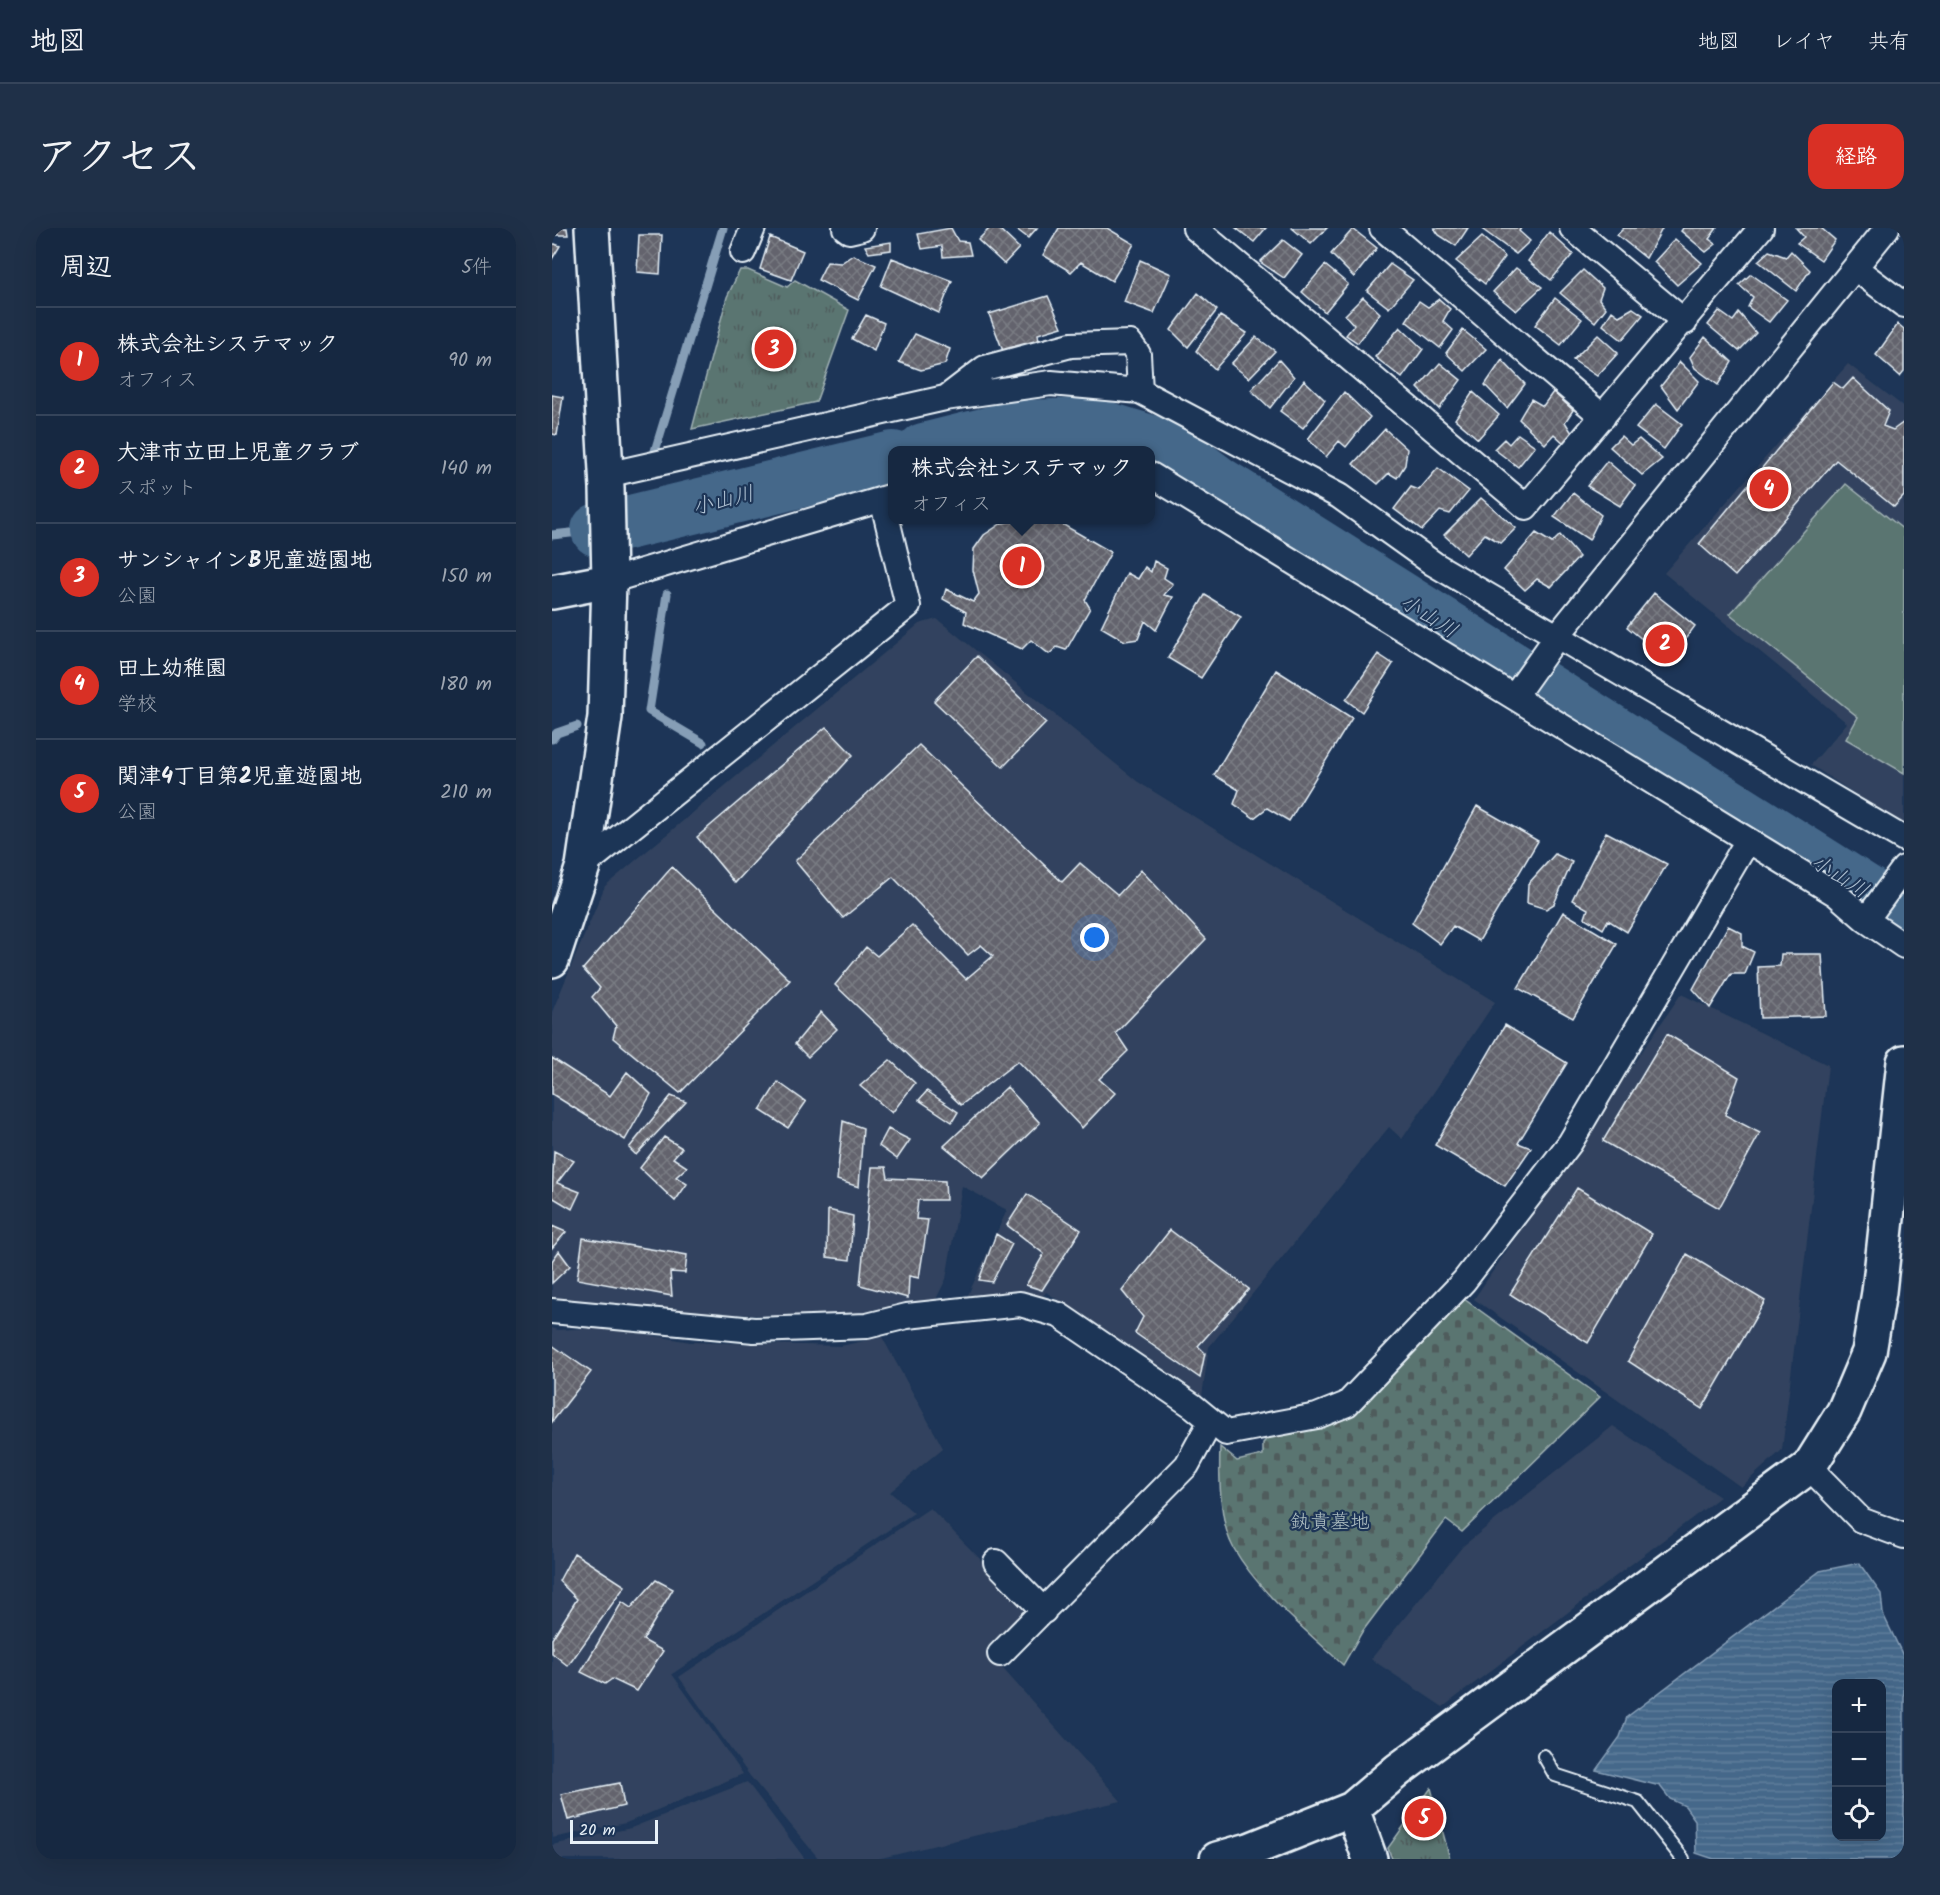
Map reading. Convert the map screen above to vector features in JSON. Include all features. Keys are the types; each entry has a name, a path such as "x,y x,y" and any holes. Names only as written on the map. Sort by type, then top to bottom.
{"street":[{"path":"552,960 584,866 605,717 609,581 607,482 592,228"},
{"path":"743,252 753,228"},
{"path":"845,228 849,231 862,228"},
{"path":"1195,228 1526,507 1761,228"},
{"path":"1382,228 1603,417"},
{"path":"1572,228 1685,321"},
{"path":"1514,697 1558,635 1887,228"},
{"path":"1855,268 1904,305"},
{"path":"945,398 985,368 1071,345 1130,343 1138,354 1140,391"},
{"path":"607,482 945,398 1051,383 1140,391 1339,496 1434,564 1904,839"},
{"path":"1155,477 1836,894 1866,920 1904,946"},
{"path":"552,592 609,581 887,497"},
{"path":"584,866 908,606 892,524"},
{"path":"552,1311 754,1330 867,1326 907,1316 1020,1304 1059,1315 1226,1433 1251,1431 1317,1416 1347,1404 1433,1315 1464,1281 1570,1143 1748,840"},
{"path":"1866,920 1904,868"},
{"path":"1217,1859 1250,1850 1352,1809 1408,1763 1809,1467 1844,1411 1869,1352 1879,1292 1904,1062"},
{"path":"1000,1654 1187,1465 1211,1421"},
{"path":"1809,1467 1861,1520 1904,1536"},
{"path":"996,1562 1044,1611"},
{"path":"1352,1809 1370,1859"}],"lane":[{"path":"1545,1756 1556,1775 1638,1802 1683,1859"}],"shaded area":[{"path":"1848,364 1904,407 1904,826 1811,765 1847,723 1664,573"},
{"path":"937,619 1138,782 1495,1002 1402,1139 1389,1127 1209,1347 1202,1396 1046,1292 1040,1301 1013,1293 968,1295 1007,1210 962,1186 946,1279 933,1305 848,1319 701,1313 552,1297 552,1012 605,886 919,624"},
{"path":"1681,994 1828,1065 1782,1450 1741,1487 1474,1299"},
{"path":"607,1327 690,1342 841,1346 882,1337 943,1448 890,1492 914,1513 672,1674 743,1774 626,1823 552,1838 552,1328 558,1330"},
{"path":"1613,1426 1720,1497 1443,1707 1371,1659 1463,1546"},
{"path":"930,1508 1031,1611 988,1652 1121,1801 877,1859 819,1859 750,1776 679,1677"},
{"path":"1859,1563 1881,1594 1883,1614 1904,1658 1904,1859 1714,1859 1696,1853 1695,1820 1685,1806 1670,1799 1660,1786 1596,1770 1620,1737 1627,1717 1820,1571"},
{"path":"747,1782 805,1859 552,1859 552,1845 631,1828"}],"green space":[{"path":"740,270 748,270 787,287 795,280 849,310 816,402 692,429 727,297"},
{"path":"1846,484 1904,530 1904,773 1846,739 1858,717 1730,614"},
{"name":"釻貴墓地","path":"1457,1294 1600,1397 1462,1532 1446,1520 1362,1632 1343,1665 1269,1595 1233,1547 1222,1512 1220,1447 1237,1461 1263,1455 1263,1443 1273,1432 1344,1413"},
{"path":"1431,1788 1450,1859 1392,1859 1388,1848"}],"building":[{"path":"552,228 567,228 568,235 552,235"},
{"path":"951,228 958,241 968,242 971,255 943,257 942,246 922,249 918,234"},
{"path":"990,228 998,228 1019,248 1004,264 978,240"},
{"path":"1015,228 1037,228 1028,238"},
{"path":"1059,228 1107,228 1134,244 1112,281 1081,262 1071,272 1043,255"},
{"path":"1236,228 1266,228 1254,242"},
{"path":"1292,228 1327,228 1311,244"},
{"path":"1434,228 1468,228 1456,246 1439,235"},
{"path":"1485,228 1521,228 1519,231 1530,241 1516,254 1483,230"},
{"path":"1624,228 1662,229 1646,258 1617,235"},
{"path":"1683,228 1717,228 1709,239 1716,244 1706,252 1681,231"},
{"path":"1796,228 1821,228 1835,240 1821,260 1797,243 1804,237"},
{"path":"1353,229 1377,248 1354,277 1331,254"},
{"path":"1549,232 1573,254 1551,280 1528,261"},
{"path":"639,235 662,235 660,274 637,272"},
{"path":"770,237 803,251 791,280 760,269"},
{"path":"1482,237 1505,257 1485,284 1456,261"},
{"path":"1675,239 1702,263 1677,285 1654,262"},
{"path":"1283,240 1302,255 1284,278 1260,262"},
{"path":"891,242 891,250 869,253 865,246"},
{"path":"552,243 560,246 552,259"},
{"path":"1769,251 1786,257 1791,251 1810,270 1796,291 1758,261"},
{"path":"853,255 876,265 858,300 818,280 827,262 841,263"},
{"path":"892,258 952,281 939,313 881,286"},
{"path":"1140,260 1171,274 1154,313 1124,302"},
{"path":"1390,264 1413,280 1389,308 1367,291"},
{"path":"1325,265 1348,284 1325,312 1302,292"},
{"path":"1516,268 1542,287 1516,311 1493,292"},
{"path":"1583,270 1603,288 1599,299 1606,308 1595,322 1560,293"},
{"path":"1751,274 1787,300 1769,322 1748,307 1753,297 1739,285"},
{"path":"1198,293 1217,310 1188,347 1171,330"},
{"path":"1048,296 1062,327 1038,334 1039,342 1003,351 989,314"},
{"path":"1363,297 1380,313 1358,343 1346,335 1354,325 1345,315"},
{"path":"1555,298 1582,319 1561,345 1535,325"},
{"path":"1439,299 1450,309 1443,321 1453,330 1440,348 1406,321 1419,301 1428,307"},
{"path":"1633,308 1643,315 1622,340 1603,325 1612,311 1619,316"},
{"path":"1719,311 1733,321 1739,313 1756,333 1739,351 1708,325"},
{"path":"866,315 884,323 874,351 852,339"},
{"path":"1220,316 1247,333 1215,369 1196,351"},
{"path":"1898,324 1904,329 1904,371 1900,376 1876,355"},
{"path":"1400,327 1423,349 1402,378 1375,357"},
{"path":"1463,330 1486,349 1465,371 1446,353"},
{"path":"915,334 950,349 945,364 921,370 899,362"},
{"path":"1598,335 1618,353 1597,376 1573,360"},
{"path":"1256,337 1275,351 1249,378 1231,364"},
{"path":"1705,337 1732,362 1718,385 1695,368 1690,357"},
{"path":"1279,360 1294,377 1270,408 1251,390"},
{"path":"1502,360 1525,384 1507,408 1485,385"},
{"path":"1680,362 1699,381 1678,409 1661,386"},
{"path":"1440,363 1461,380 1439,409 1418,388"},
{"path":"1853,378 1889,411 1883,426 1893,430 1904,422 1904,496 1894,507 1836,460 1735,576 1699,544 1833,382 1843,389"},
{"path":"1304,380 1325,400 1303,428 1280,411"},
{"path":"1344,392 1370,417 1346,447 1339,441 1326,457 1308,439"},
{"path":"1473,392 1499,415 1478,439 1455,419"},
{"path":"1553,392 1573,410 1565,422 1572,433 1565,444 1554,434 1545,444 1519,419 1531,399 1543,406"},
{"path":"552,395 563,397 557,435 552,434"},
{"path":"1656,404 1682,424 1664,449 1636,428"},
{"path":"1385,429 1407,449 1405,465 1397,478 1389,473 1378,484 1353,464"},
{"path":"1518,434 1535,446 1518,467 1494,449 1504,439 1509,444"},
{"path":"1621,436 1631,445 1639,439 1662,459 1642,475 1610,447"},
{"path":"1607,461 1635,485 1620,506 1587,486"},
{"path":"1438,468 1469,491 1450,514 1440,511 1422,530 1394,509 1411,487 1419,490"},
{"path":"1573,493 1601,515 1589,540 1554,517"},
{"path":"1481,498 1516,528 1501,543 1485,534 1466,555 1444,535"},
{"path":"1000,524 1062,524 1111,552 1085,600 1090,608 1066,650 1057,647 1049,654 1031,640 1022,649 964,623 966,612 943,599 946,589 973,602 979,594 973,570 974,549 984,535"},
{"path":"1536,533 1552,543 1560,535 1579,557 1551,587 1537,579 1525,590 1504,570"},
{"path":"1154,561 1167,568 1164,578 1173,584 1164,595 1173,597 1156,630 1145,621 1138,639 1125,641 1101,627 1127,573 1138,579 1145,567 1151,572"},
{"path":"1654,593 1695,626 1669,661 1627,627"},
{"path":"1205,595 1241,617 1201,678 1168,658"},
{"path":"1378,654 1393,664 1362,712 1346,700"},
{"path":"977,656 1046,723 1003,767 934,701"},
{"path":"1276,670 1352,718 1289,821 1267,808 1254,818 1234,804 1239,790 1214,775"},
{"path":"826,727 853,755 735,883 697,837"},
{"path":"919,745 1062,882 1080,863 1118,895 1141,870 1206,939 1116,1033 1128,1051 1099,1079 1115,1093 1082,1128 1018,1061 961,1105 835,985 866,947 877,956 912,925 966,979 993,956 981,945 968,955 893,877 843,918 795,861"},
{"path":"1477,806 1538,841 1479,941 1453,926 1440,944 1412,923"},
{"path":"1606,832 1667,864 1627,932 1608,920 1603,929 1585,918 1588,909 1572,900"},
{"path":"1555,854 1572,862 1554,904 1546,909 1527,903 1528,884"},
{"path":"672,867 790,980 680,1093 613,1038 616,1026 592,997 600,988 583,969"},
{"path":"1563,912 1617,944 1573,1018 1518,988"},
{"path":"1728,926 1742,933 1742,946 1754,952 1745,974 1731,974 1710,1008 1693,989"},
{"path":"1781,954 1822,954 1826,1016 1760,1018 1758,967 1780,966"},
{"path":"821,1012 837,1029 808,1057 795,1044"},
{"path":"1505,1025 1567,1063 1518,1143 1531,1148 1505,1186 1435,1145"},
{"path":"1667,1034 1739,1077 1725,1115 1760,1133 1719,1208 1603,1141"},
{"path":"552,1058 610,1096 627,1072 651,1094 625,1140 552,1094"},
{"path":"890,1060 915,1083 892,1113 860,1086"},
{"path":"778,1082 806,1102 788,1128 760,1110"},
{"path":"1007,1087 1040,1123 983,1178 944,1146"},
{"path":"927,1091 958,1112 952,1122 919,1100"},
{"path":"671,1096 686,1102 636,1155 629,1148"},
{"path":"843,1121 863,1128 859,1187 837,1180"},
{"path":"888,1129 910,1140 897,1159 879,1146"},
{"path":"664,1137 682,1148 673,1158 687,1167 676,1177 687,1184 675,1201 640,1168"},
{"path":"554,1151 574,1161 557,1183 580,1192 572,1209 552,1197"},
{"path":"872,1167 886,1167 888,1178 945,1181 946,1200 918,1200 916,1219 928,1220 919,1278 909,1276 908,1298 860,1285"},
{"path":"1577,1188 1652,1234 1588,1343 1510,1294"},
{"path":"1027,1194 1081,1230 1042,1290 1026,1285 1044,1254 1007,1225"},
{"path":"828,1210 853,1216 850,1260 827,1257"},
{"path":"552,1226 566,1232 552,1248"},
{"path":"1170,1230 1249,1289 1198,1346 1205,1353 1200,1378 1135,1333 1143,1317 1122,1291"},
{"path":"996,1234 1012,1244 992,1282 979,1280"},
{"path":"583,1238 687,1255 685,1273 670,1272 672,1296 577,1279"},
{"path":"559,1251 570,1266 552,1283 552,1261"},
{"path":"1687,1254 1765,1301 1702,1409 1628,1361"},
{"path":"552,1345 591,1372 552,1422"},
{"path":"574,1553 625,1586 568,1666 552,1653 552,1639 577,1599 559,1581"},
{"path":"656,1580 673,1589 643,1640 663,1651 637,1691 612,1679 605,1684 581,1672 622,1602 631,1608"},
{"path":"620,1783 624,1806 568,1820 561,1794"}],"waterway":[{"path":"655,451 723,228"},
{"name":"小山川","path":"940,446 1016,427 1095,425 1173,449 1218,483 1904,916"},
{"name":"小山川","path":"598,530 888,459"},
{"name":"小山川","path":"552,535 598,530"},
{"path":"667,594 649,711 703,743"},
{"path":"552,739 557,733 577,726"}],"place":[{"name":"サンシャインB児童遊園地","path":"774,349"},
{"name":"田上幼稚園","path":"1769,489"},
{"name":"株式会社システマック","path":"1022,566"},
{"name":"大津市立田上児童クラブ","path":"1665,644"},
{"name":"関津4丁目第2児童遊園地","path":"1424,1818"}]}
